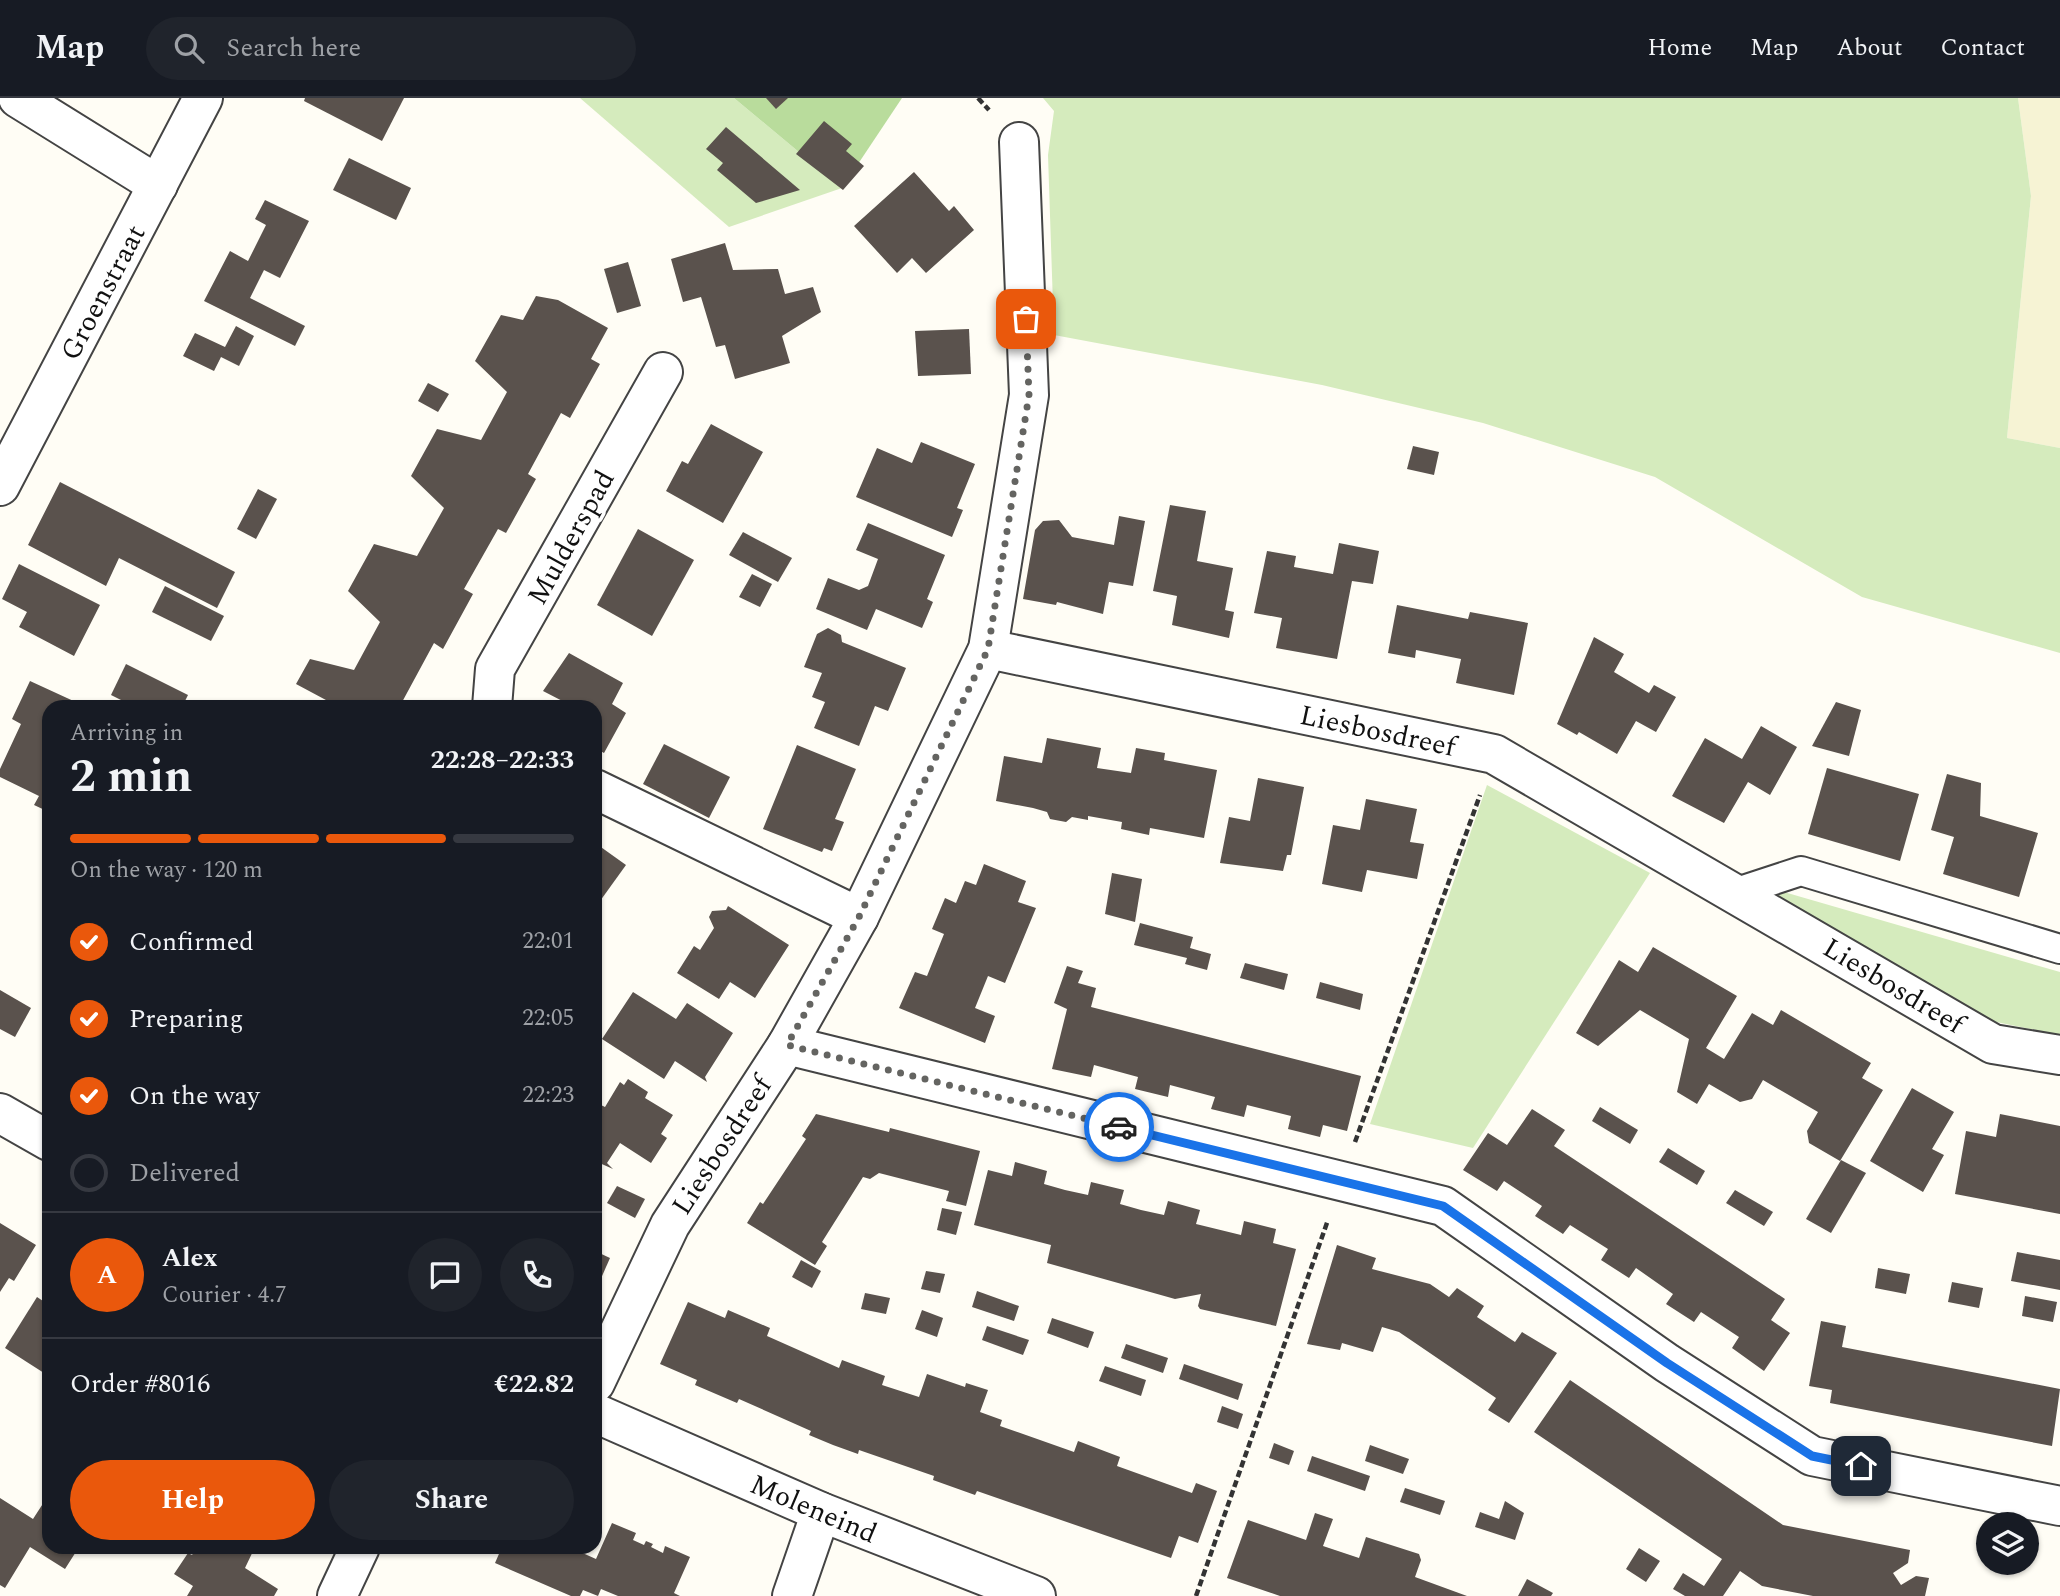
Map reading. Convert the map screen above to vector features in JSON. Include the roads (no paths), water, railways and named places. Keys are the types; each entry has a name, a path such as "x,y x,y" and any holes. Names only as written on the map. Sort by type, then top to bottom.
{"street":[{"path":"18,98 158,185"},
{"name":"Groenstraat","path":"0,486 203,98"},
{"name":"Liesbosdreef","path":"602,1368 670,1225 787,1045 859,917 988,649 1029,395 1019,142"},
{"name":"Mulderspad","path":"493,700 495,669 663,372"},
{"name":"Liesbosdreef","path":"988,649 1494,754 1737,892 1993,1044 2060,1055"},
{"path":"602,792 859,917"},
{"path":"787,1045 1443,1206 1667,1363 1812,1456 2060,1506"},
{"path":"0,1113 42,1137"},
{"name":"Moleneind","path":"602,1416 821,1512 1036,1596"},
{"path":"792,1596 821,1512"},
{"path":"337,1596 357,1554"}],"lane":[{"path":"1737,892 1801,872 2060,949"}]}
